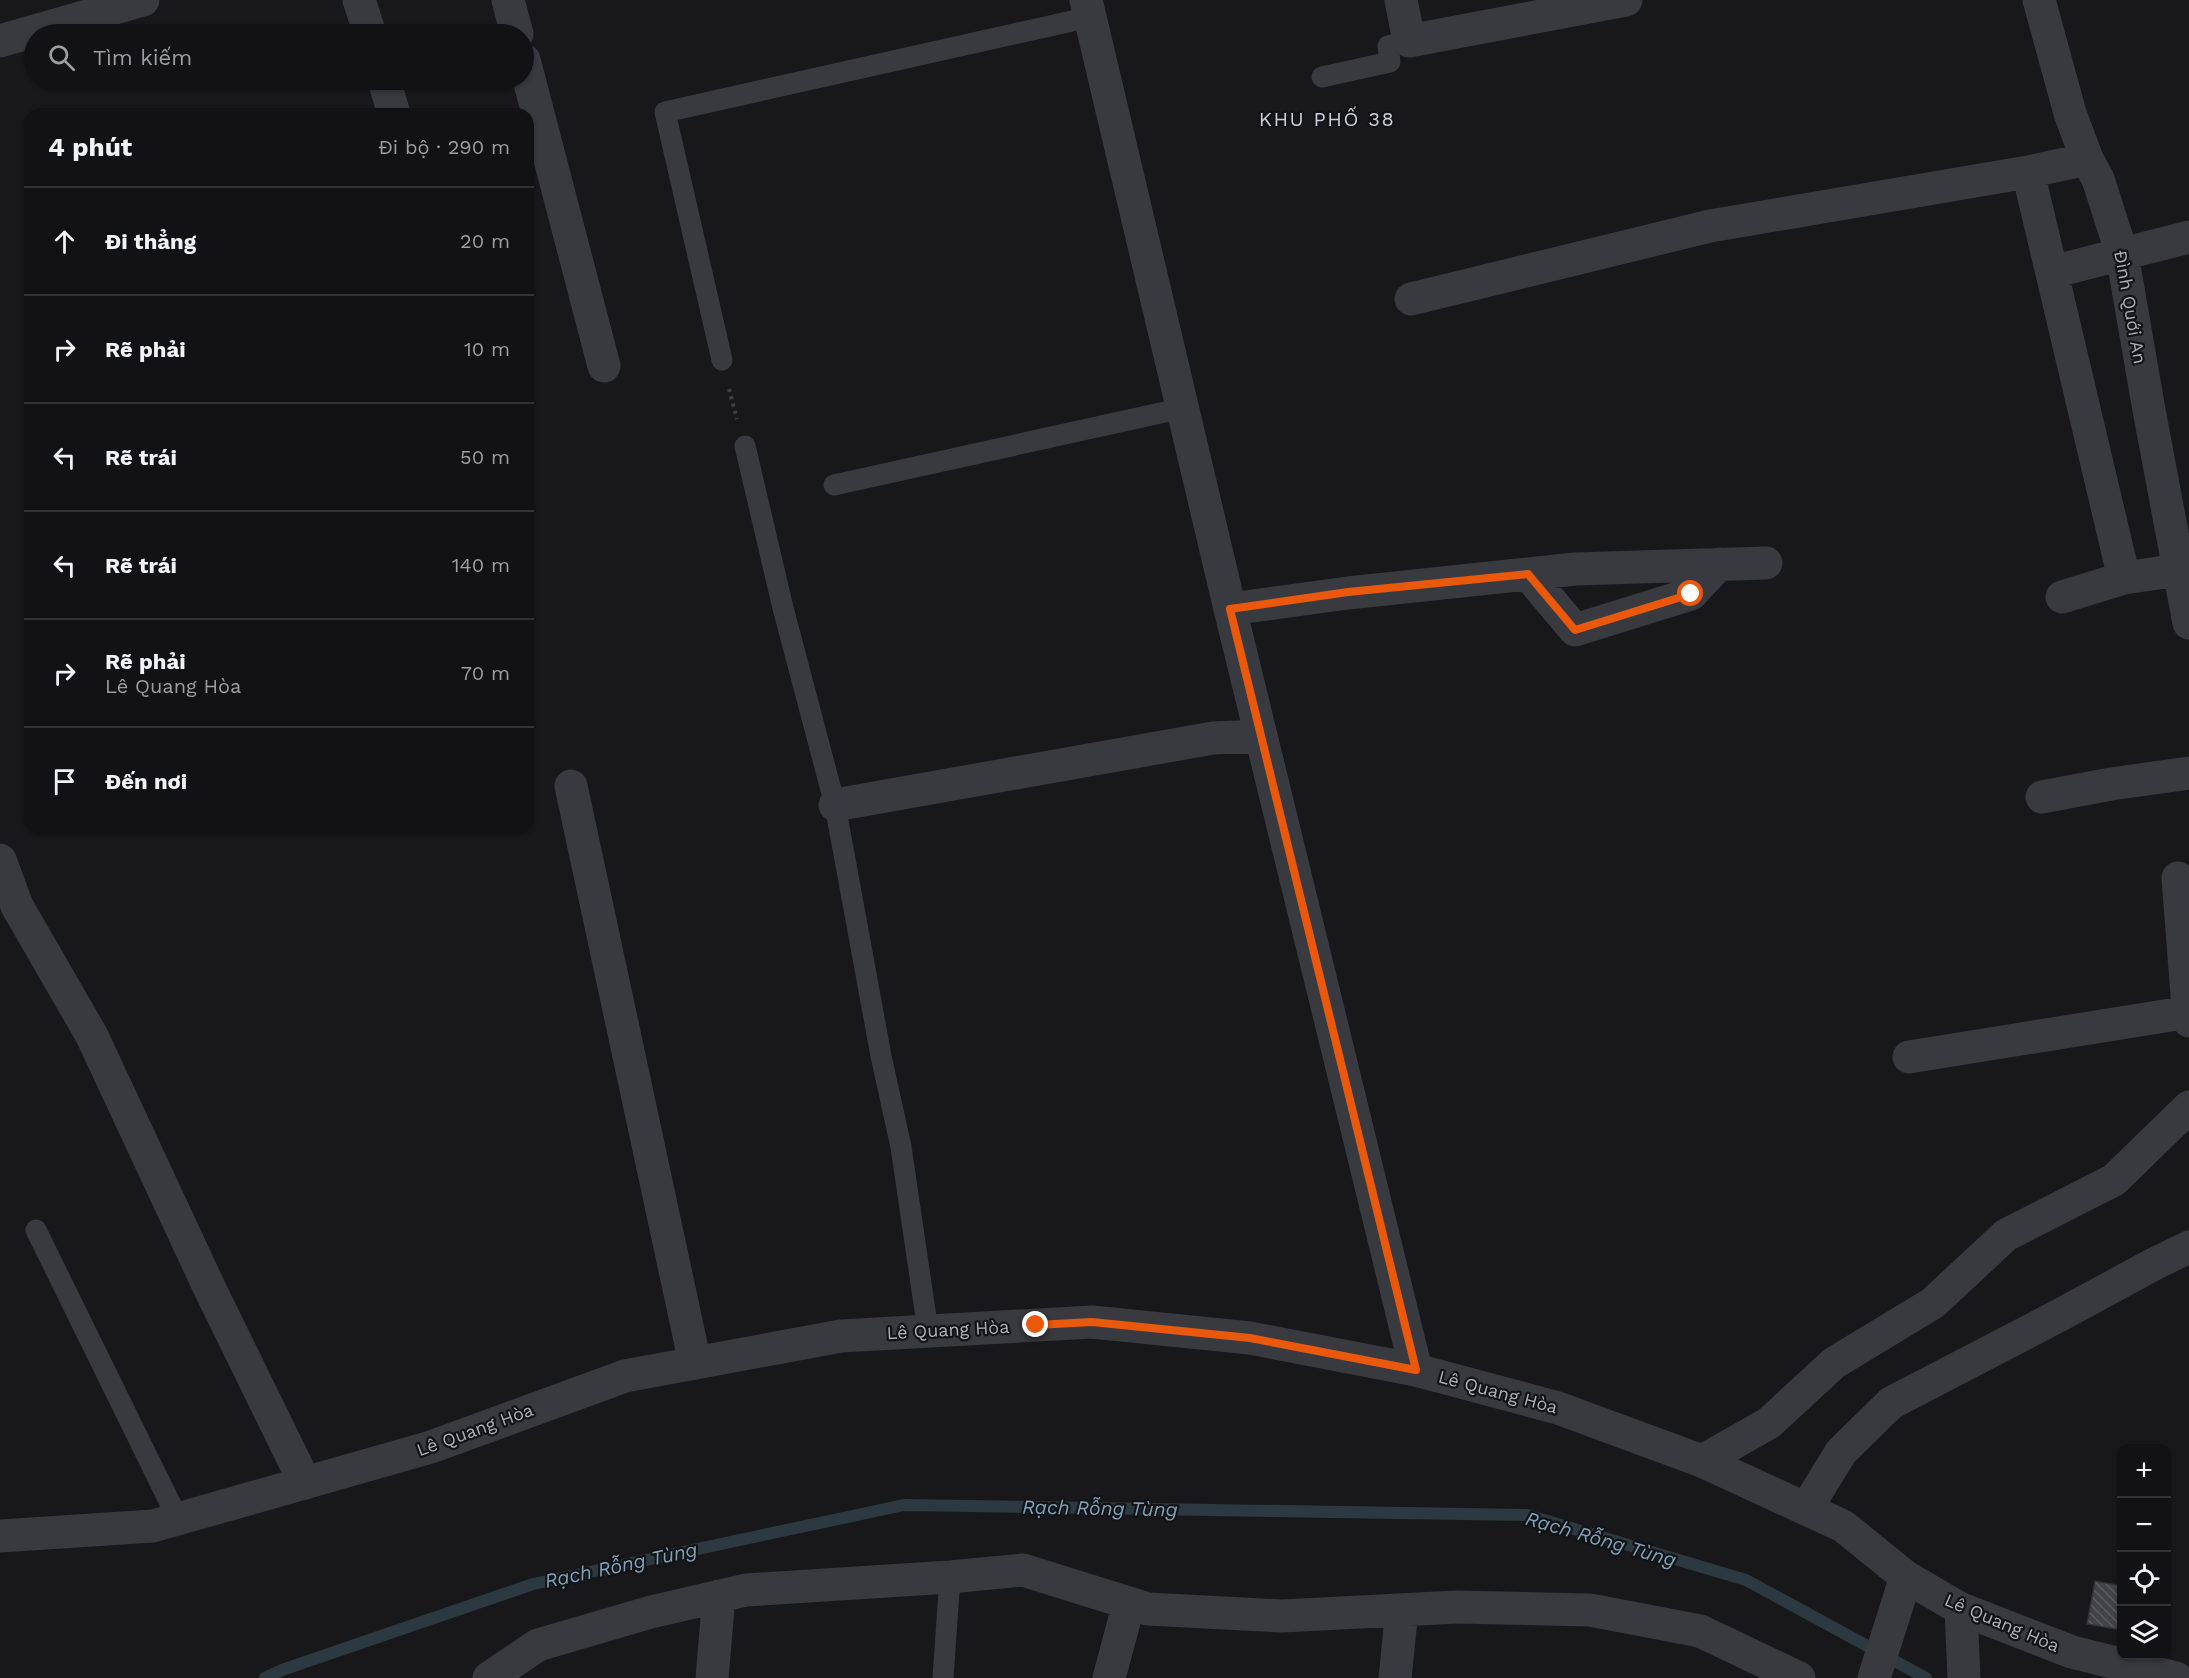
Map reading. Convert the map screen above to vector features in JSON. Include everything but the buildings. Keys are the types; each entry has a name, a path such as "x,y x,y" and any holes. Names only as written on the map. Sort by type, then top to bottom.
{"street":[{"path":"59,24 143,0"},
{"path":"360,0 367,24"},
{"path":"508,0 514,24"},
{"path":"1401,0 1409,41 1626,0"},
{"name":"Đình Quới An","path":"2039,0 2070,113 2087,159 2098,179 2122,254 2189,623"},
{"path":"1088,8 1230,609 1416,1370"},
{"path":"0,41 24,34"},
{"path":"387,90 392,108"},
{"path":"532,90 604,366"},
{"path":"1411,299 1710,226 2028,172 2087,159"},
{"path":"2028,172 2124,578"},
{"path":"2052,272 2189,237"},
{"path":"1230,609 1348,592 1575,569 1766,563"},
{"path":"1528,574 1575,630 1691,594 1719,564"},
{"path":"2062,597 2124,578 2179,570"},
{"path":"835,806 1213,738 1261,736"},
{"path":"2042,797 2189,773"},
{"path":"571,786 695,1363"},
{"path":"0,860 17,906 92,1036 208,1287 304,1483"},
{"path":"2178,878 2189,1021"},
{"path":"1909,1057 2189,1012"},
{"path":"1701,1461 1769,1423 1834,1363 1933,1303 2006,1235 2114,1180 2189,1107"},
{"path":"1806,1509 1841,1452 1891,1402 2189,1247"},
{"name":"Lê Quang Hòa","path":"0,1536 153,1526 431,1447 625,1376 841,1336 1092,1322 1250,1338 1416,1370 1557,1408 1701,1461 1843,1526 1902,1590 1961,1609 2072,1652 2176,1678"},
{"path":"489,1678 538,1645 651,1612 746,1590 1023,1570 1148,1609 1282,1616 1457,1607 1590,1610 1700,1631 1798,1678"},
{"path":"1874,1678 1902,1590"},
{"path":"712,1678 719,1596"},
{"path":"1109,1678 1129,1603"},
{"path":"1961,1609 1963,1665"},
{"path":"1395,1678 1402,1610"}],"lane":[{"path":"722,360 664,112 1088,8"},
{"path":"1322,77 1390,62 1388,46 1409,41"},
{"path":"834,485 1183,408"},
{"path":"745,446 783,608 835,806 881,1056 901,1147 928,1331"},
{"path":"36,1230 178,1519"},
{"path":"943,1678 950,1577"}],"path":[{"path":"722,360 745,446"}],"waterway":[{"name":"Rạch Rỗng Tùng","path":"265,1678 282,1670 533,1584 904,1505 1527,1515 1746,1580 1926,1678"}],"district":[{"name":"KHU PHỐ 38","path":"1327,119"}],"route":[{"path":"1036,1325 1092,1322 1250,1338 1416,1370 1230,609 1348,592 1528,574 1575,630 1691,594"}]}
